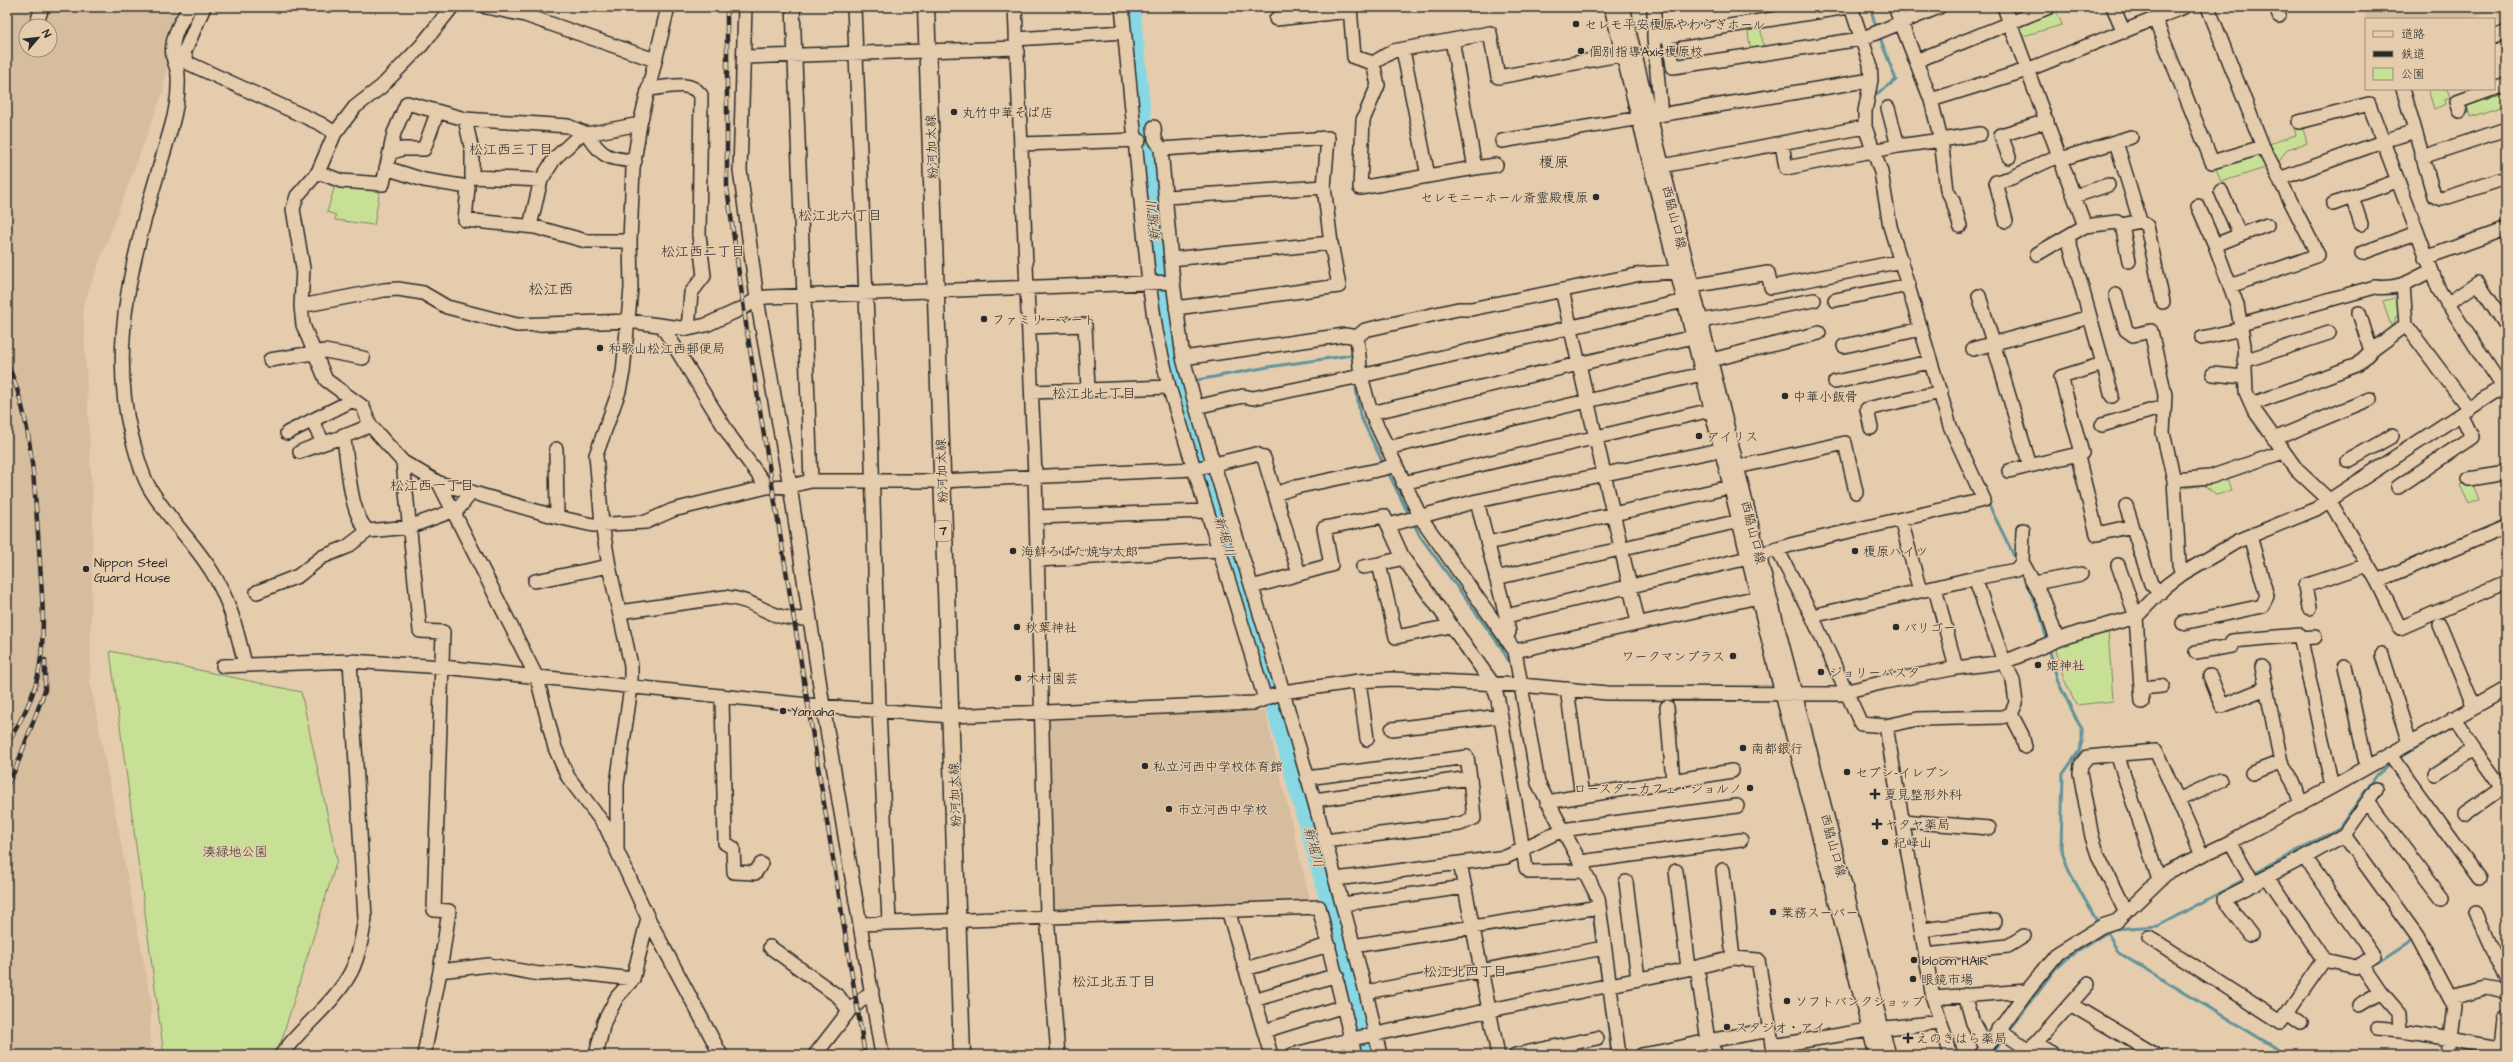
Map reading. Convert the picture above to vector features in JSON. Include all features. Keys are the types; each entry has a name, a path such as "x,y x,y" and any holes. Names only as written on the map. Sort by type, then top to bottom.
{"main road":[{"name":"粉河加太線","path":"926,7 937,290 941,481 959,921 962,1055"}],"street":[{"path":"39,18 42,7"},
{"path":"452,7 421,46 391,77 355,107 336,133 318,172 297,196 292,209 303,268 301,306 303,325 316,352 326,380 363,407 370,425 403,462 439,483 557,517 593,525 646,522 673,510 767,487 790,486 810,481 872,483 941,481 1194,469 1256,454 1264,458 1299,574"},
{"path":"486,7 525,16 655,60"},
{"path":"616,849 617,784 631,687 631,665 609,566 602,524 596,455 619,391 629,322 630,241 635,161 640,124 668,7"},
{"path":"745,7 741,176 757,299 790,486 823,706 882,1055"},
{"path":"793,7 810,481"},
{"path":"854,7 879,710 889,922"},
{"path":"1015,7 1036,476 1040,712 1046,916 1058,1055"},
{"path":"1122,7 1156,331 1168,387 1218,550 1259,701"},
{"name":"西脇山口線","path":"1610,7 1649,116 1662,166 1682,272 1684,301 1711,410 1727,449 1737,466 1754,556 1758,597 1782,694 1875,1030 1889,1055"},
{"name":"西脇山口線","path":"1623,7 1628,54"},
{"path":"1649,116 1654,38 1654,7"},
{"path":"1506,616 1984,500 1950,426 1941,392 1930,362 1902,261 1890,226 1877,151 1865,127 1864,111 1871,80 1870,64 1850,7 1654,38"},
{"path":"1895,7 1931,100 1941,140 1947,190 1953,201 1960,226"},
{"path":"1669,35 1673,67 1861,39 1939,7"},
{"path":"2004,7 2085,226"},
{"path":"1916,61 2048,7"},
{"path":"2113,7 2124,32"},
{"path":"1931,100 2027,70 2184,7"},
{"path":"2208,7 2263,147 2318,255 2230,286"},
{"path":"198,8 184,53 188,63 321,124 336,133"},
{"path":"198,8 182,18 174,40 173,54 178,76 177,107 131,268 121,344 122,382 135,450 148,485 163,510 212,571 230,608 245,664"},
{"path":"1276,19 1350,9 1354,57 1374,63 1393,51 1490,32 1498,77 1628,54"},
{"path":"2155,19 2212,162 2263,147"},
{"path":"744,57 927,52 1124,32"},
{"path":"2495,37 2506,32"},
{"path":"1452,40 1475,168"},
{"path":"1403,50 1428,176"},
{"path":"1374,63 1378,85 1363,120 1360,188 1475,168 1496,166"},
{"path":"1502,141 1871,80"},
{"path":"648,90 688,85 696,89 701,95 699,235 704,276 691,293 688,329"},
{"path":"2495,89 2506,85"},
{"path":"2403,90 2434,196 2442,199 2506,178"},
{"path":"2460,111 2457,102 2491,90"},
{"path":"318,172 342,181 383,184 394,133 407,103 437,113 465,119 568,126 585,133 597,149 609,158 635,161"},
{"path":"223,666 350,661 443,667 537,678 823,706 950,716 1259,701 1283,692 1359,681 1392,679 1521,685 1607,694 1847,694 1852,690 1885,682 1956,668 2004,662 2051,643 2136,618 2160,593 2182,574 2250,536 2316,509 2504,385 2447,304 2430,271 2397,181 2387,140 2369,104 2299,122"},
{"path":"1888,108 1898,146"},
{"path":"390,153 402,149 424,149 437,113"},
{"name":"西脇山口線","path":"1649,116 1682,272 1692,286 1711,360 1727,449 1730,487 1738,521 1754,556 1795,695 1875,1030 1876,1055"},
{"path":"465,119 472,151 472,177 541,180"},
{"path":"2008,157 2002,135 2047,121"},
{"path":"530,226 541,180 555,158 585,133 640,124"},
{"path":"1662,166 1782,144 1785,141 1865,127"},
{"path":"2422,157 2506,129"},
{"path":"2279,179 2387,140 2415,132"},
{"path":"1782,144 1786,168 1898,146 1980,134"},
{"path":"2006,221 1996,182 2011,178 2060,157 2131,137"},
{"path":"1176,308 1339,286 1331,243 1324,188 1328,138 1155,138 1166,198 1171,259 1170,282 1184,358 1196,407 1252,587 1314,800 1366,992 1380,1055"},
{"path":"1021,144 1137,140"},
{"path":"2116,142 2140,221 2147,226 2163,302"},
{"path":"386,168 424,180 468,187 465,220 530,226 586,241 630,241"},
{"path":"2332,204 2397,181"},
{"path":"2075,196 2108,186"},
{"path":"1166,198 1324,188"},
{"path":"2221,192 2240,235"},
{"path":"2352,197 2362,224"},
{"path":"2198,206 2215,245 2230,286 2241,326 2246,392 2283,452 2297,470 2329,500 2377,581 2400,628 2506,582"},
{"path":"2037,254 2068,238 2085,226 2117,222 2122,225 2140,221"},
{"path":"2122,225 2129,262"},
{"path":"2215,245 2267,225"},
{"path":"2425,258 2506,230"},
{"path":"2362,253 2416,233"},
{"path":"2068,238 2112,396"},
{"path":"1171,259 1331,243"},
{"path":"1692,286 1768,273 1772,287 1902,261"},
{"path":"2202,338 2375,286 2390,289 2403,286 2430,271"},
{"path":"1357,337 1365,330 1458,309 1471,309 1641,274 1682,272"},
{"path":"301,306 384,290 398,289 423,293 448,307 517,325 629,322 688,329 706,325 743,308 757,299 804,295 1170,282"},
{"path":"2447,304 2478,283 2506,326"},
{"path":"1835,300 1909,285"},
{"path":"2398,487 2472,437 2465,411 2406,325 2403,286"},
{"path":"1562,290 1605,476 1620,549 1638,622"},
{"path":"1979,296 2030,466"},
{"path":"2116,296 2126,330 2134,335 2151,331 2165,395 2163,433 2174,480 2179,564 2182,574"},
{"path":"1701,321 1814,300"},
{"path":"1196,407 1243,396 1253,398 1361,376 1684,301"},
{"path":"2359,313 2371,351"},
{"path":"1973,349 2090,317"},
{"path":"1030,327 1086,325 1088,390"},
{"path":"2252,404 2357,365 2371,351 2406,325"},
{"path":"662,326 730,436 767,487"},
{"path":"1844,346 1921,329"},
{"path":"2244,361 2329,333"},
{"path":"1711,360 1819,334"},
{"path":"1184,358 1345,335 1357,337"},
{"path":"1357,337 1361,376 1371,413 1403,483 1421,518 1515,651 1538,783 1598,898 1608,986 1619,1055"},
{"path":"1371,413 1693,337"},
{"path":"270,360 325,351 364,358"},
{"path":"1835,382 1930,362"},
{"path":"2009,471 2082,453 2060,378 2103,364"},
{"path":"1387,448 1702,374"},
{"path":"2213,374 2244,377"},
{"path":"1032,392 1168,387"},
{"path":"1871,428 1867,409 1941,392"},
{"path":"2274,439 2370,399"},
{"path":"287,433 353,400"},
{"path":"2102,425 2164,408"},
{"path":"1403,483 1711,410"},
{"path":"312,421 323,442"},
{"path":"300,452 343,435 356,433 370,425"},
{"path":"343,435 358,517 360,523 368,531"},
{"path":"2348,462 2392,436"},
{"path":"1737,466 1844,443 1856,492"},
{"path":"556,449 557,517"},
{"path":"1389,525 1421,518 1477,502 1727,449"},
{"path":"2371,449 2381,465"},
{"path":"2174,480 2210,477 2283,452"},
{"path":"2079,461 2097,534 2132,526"},
{"path":"403,462 420,631 443,632 443,667 439,711 434,910 449,910 440,970 424,1055"},
{"path":"1275,494 1296,487 1382,470 1395,465"},
{"path":"2469,479 2506,473"},
{"path":"439,483 537,678 556,748 568,777 606,827 648,918 721,1055"},
{"path":"1488,543 1730,487"},
{"path":"257,592 298,576 322,558 348,547 368,531 409,527 453,511 464,504 472,492"},
{"path":"1477,502 1506,616 1509,632 1506,639"},
{"path":"2126,506 2151,584 2160,593"},
{"path":"1037,517 1206,511"},
{"path":"1252,587 1331,565 1324,528 1384,516 1403,558 1493,684 1500,716 1526,868 1530,872 1582,866 1741,840"},
{"path":"1901,520 1920,591"},
{"path":"1496,578 1738,521"},
{"path":"2377,581 2506,527"},
{"path":"1812,616 1975,578 2016,570 2020,564 2023,530"},
{"path":"2183,623 2262,606 2266,602 2267,596 2250,536"},
{"path":"1777,549 1812,616 1861,724 1886,726 1918,719 2002,717 2011,714 2016,703 2013,680 2004,662 1975,578"},
{"path":"1038,560 1218,550"},
{"path":"1363,567 1403,558"},
{"path":"1379,564 1396,637 1451,626"},
{"path":"2020,564 2035,583 2051,643"},
{"path":"2118,565 2136,618 2142,702"},
{"path":"2309,608 2305,586 2367,565"},
{"path":"536,581 609,566"},
{"path":"2035,583 2081,574"},
{"path":"1935,588 1956,668"},
{"path":"619,612 725,597 739,598 773,616 786,620 810,618"},
{"path":"1515,651 1638,622 1758,597"},
{"path":"2440,625 2474,707"},
{"path":"2196,652 2232,646 2232,641 2300,636 2300,638 2315,637"},
{"path":"2300,638 2332,788"},
{"path":"2382,655 2410,743"},
{"path":"280,1055 293,1038 336,993 351,972 360,945 364,918 350,661"},
{"path":"2345,666 2365,759 2368,766"},
{"path":"2262,667 2280,762 2294,781 2301,804"},
{"path":"2210,676 2222,706 2266,688"},
{"path":"1359,681 1367,738"},
{"path":"2141,688 2162,686"},
{"path":"1567,689 1582,796"},
{"path":"1984,1051 1998,1029 2058,953 2100,927 2117,921 2169,871 2230,842 2332,788 2368,766 2394,760 2410,743 2456,723 2474,707 2506,689"},
{"path":"722,696 725,843 733,848 734,872 755,873 761,864"},
{"path":"1667,707 1673,782"},
{"path":"2011,714 2022,734 2025,747"},
{"path":"1392,730 1500,716"},
{"path":"2456,723 2504,790 2465,814"},
{"path":"1886,726 1907,821 1926,929 1939,1022 1951,1055"},
{"path":"2436,774 2474,749"},
{"path":"2126,913 2099,858 2092,837 2080,773 2081,765 2087,757 2156,751 2202,855"},
{"path":"2117,754 2159,880"},
{"path":"1307,778 1467,756 1474,818 1460,824 1325,841"},
{"path":"2394,760 2479,878"},
{"path":"2252,773 2280,762"},
{"path":"1547,802 1732,771"},
{"path":"1314,800 1470,778"},
{"path":"2178,800 2221,780"},
{"path":"2251,935 2224,900 2344,836 2376,788"},
{"path":"2368,801 2442,898"},
{"path":"1336,879 1506,857 1562,830 1737,806"},
{"path":"1907,821 1988,828"},
{"path":"2344,836 2417,936 2454,1006 2448,1055"},
{"path":"2230,842 2254,884"},
{"path":"2267,877 2324,960 2356,967 2362,964 2374,956 2305,857"},
{"path":"1460,863 1498,1055"},
{"path":"1723,870 1733,958"},
{"path":"1676,871 1692,968 1714,1055"},
{"path":"1626,882 1638,979"},
{"path":"1343,904 1465,888"},
{"path":"861,924 1319,907 1337,975 1355,1055"},
{"path":"1354,946 1599,907"},
{"path":"1228,910 1270,1055"},
{"path":"2476,913 2506,980"},
{"path":"596,1055 604,1022 617,997 633,979 648,918"},
{"path":"1926,929 1995,921"},
{"path":"1930,955 2008,946 2024,936"},
{"path":"2149,938 2281,1022 2324,960"},
{"path":"1245,969 1329,945"},
{"path":"770,947 839,997 849,1011"},
{"path":"1366,992 1604,948"},
{"path":"1292,1055 1352,1039 1608,986 1733,958 1758,960 1770,1030 1772,1051 1875,1030 1939,1022"},
{"path":"2362,964 2381,992 2399,1013 2400,1031"},
{"path":"440,970 489,965 539,974 572,972 633,979"},
{"path":"1254,1000 1337,975"},
{"path":"2029,1050 2088,984"},
{"path":"2450,998 2485,989 2506,993"},
{"path":"815,1055 849,1011 872,991"},
{"path":"1936,998 2028,991"},
{"path":"2360,1004 2381,992"},
{"path":"1965,995 1973,1023 1984,1051"},
{"path":"2070,1004 2156,1055"},
{"path":"1264,1030 1344,1006"},
{"path":"2287,1014 2301,1024"},
{"path":"2378,1029 2439,1036 2449,1040 2504,1049 2504,1018"},
{"path":"1998,1029 2029,1050 2053,1055"},
{"path":"1642,1055 1661,1053 1710,1041 1770,1030"},
{"path":"1515,1055 1597,1038"}],"shaded area":[{"path":"7,7 176,7 163,92 83,306 93,516 90,681 151,1000 150,1055 7,1055"},
{"path":"2362,7 2506,7 2506,26 2501,28 2495,11 2472,18 2366,18"},
{"name":"市立河西中学校","path":"1265,711 1310,900 1051,910 1047,718"}],"green space":[{"path":"2055,8 2062,25 2019,37 2017,29 2020,23"},
{"path":"1760,25 1764,50 1751,52 1747,26"},
{"path":"2428,90 2447,90 2450,98 2445,100 2446,104 2434,109"},
{"path":"2506,90 2506,105 2470,117 2467,104"},
{"path":"2302,126 2307,143 2287,149 2277,165 2266,145 2296,135 2294,128"},
{"path":"2255,153 2263,157 2268,167 2221,182 2215,166"},
{"path":"336,182 380,189 374,225 335,220 336,215 327,212"},
{"path":"2398,297 2398,316 2395,317 2395,321 2391,326 2383,301"},
{"path":"2227,476 2232,490 2217,495 2204,485 2185,488 2184,483"},
{"path":"2472,482 2479,500 2469,504 2460,485"},
{"path":"2108,631 2113,701 2076,705 2064,679 2056,650 2059,645"},
{"name":"湊緑地公園","path":"110,651 301,692 337,860 277,1055 164,1055"}],"waterway":[{"name":"新堀川","path":"1131,7 1162,312 1179,385 1242,591 1358,1003 1369,1055"},
{"path":"1870,7 1877,30"},
{"path":"1872,97 1896,80 1879,35"},
{"path":"1192,381 1268,367 1352,355 1354,373"},
{"path":"1355,381 1360,415 1384,465"},
{"name":"新堀川","path":"1179,385 1186,382"},
{"path":"1387,470 1409,515"},
{"path":"1987,501 2017,562"},
{"path":"1413,522 1420,536 1501,647 1511,665"},
{"path":"2027,584 2040,613 2047,640"},
{"path":"2049,648 2058,682 2082,730 2082,741 2079,751 2063,774 2061,848 2069,871 2099,925"},
{"path":"2397,759 2446,730"},
{"path":"2252,875 2339,828 2377,775 2392,762"},
{"path":"2008,1031 2055,969 2067,958 2104,934 2114,929 2158,926 2247,878"},
{"path":"1587,890 1592,904"},
{"path":"1593,911 1597,945"},
{"path":"2107,932 2119,952 2127,958 2276,1048 2282,1055"},
{"path":"2375,960 2378,962 2413,939"},
{"path":"1598,953 1603,983"},
{"path":"1606,1008 1612,1055"},
{"path":"1991,1055 2004,1037"}],"railway":[{"path":"727,7 727,188 747,331 865,1055"},
{"path":"7,363 16,385 22,407 31,454 34,477 43,620 42,649 35,686 23,716 7,744"},
{"path":"7,786 16,768 45,690 45,660"}],"place":[{"name":"セレモ平安榎原やわらぎホール","path":"1576,24"},
{"name":"個別指導Axis榎原校","path":"1581,51"},
{"name":"丸竹中華そば店","path":"954,112"},
{"name":"セレモニーホール斎霊殿榎原","path":"1596,197"},
{"name":"ファミリーマート","path":"984,319"},
{"name":"和歌山松江西郵便局","path":"600,348"},
{"name":"中華小飯骨","path":"1785,396"},
{"name":"アイリス","path":"1699,436"},
{"name":"海鮮ろばた焼与太郎","path":"1013,551"},
{"name":"榎原ハイツ","path":"1855,551"},
{"name":"Nippon Steel Guard House","path":"86,569"},
{"name":"秋葉神社","path":"1017,627"},
{"name":"バリゴー","path":"1896,627"},
{"name":"ワークマンプラス","path":"1733,656"},
{"name":"姫神社","path":"2038,665"},
{"name":"ジョリーパスタ","path":"1821,672"},
{"name":"木村園芸","path":"1018,678"},
{"name":"Yamaha","path":"783,711"},
{"name":"南都銀行","path":"1743,748"},
{"name":"私立河西中学校体育館","path":"1145,766"},
{"name":"セブン-イレブン","path":"1847,772"},
{"name":"ロースターカフェ・ジョルノ","path":"1750,788"},
{"name":"夏見整形外科","path":"1875,794"},
{"name":"市立河西中学校","path":"1169,809"},
{"name":"ヤタヤ薬局","path":"1877,824"},
{"name":"紀峰山","path":"1885,842"},
{"name":"業務スーパー","path":"1773,912"},
{"name":"bloom HAIR","path":"1914,960"},
{"name":"眼鏡市場","path":"1913,979"},
{"name":"ソフトバンクショップ","path":"1787,1001"},
{"name":"スタジオ・アイ","path":"1727,1027"},
{"name":"えのきはら薬局","path":"1908,1038"}],"district":[{"name":"松江西三丁目","path":"511,149"},
{"name":"榎原","path":"1554,162"},
{"name":"松江北六丁目","path":"840,215"},
{"name":"松江西二丁目","path":"703,251"},
{"name":"松江西","path":"551,289"},
{"name":"松江北七丁目","path":"1094,393"},
{"name":"松江西一丁目","path":"432,485"},
{"name":"松江北四丁目","path":"1465,971"},
{"name":"松江北五丁目","path":"1114,981"}]}
